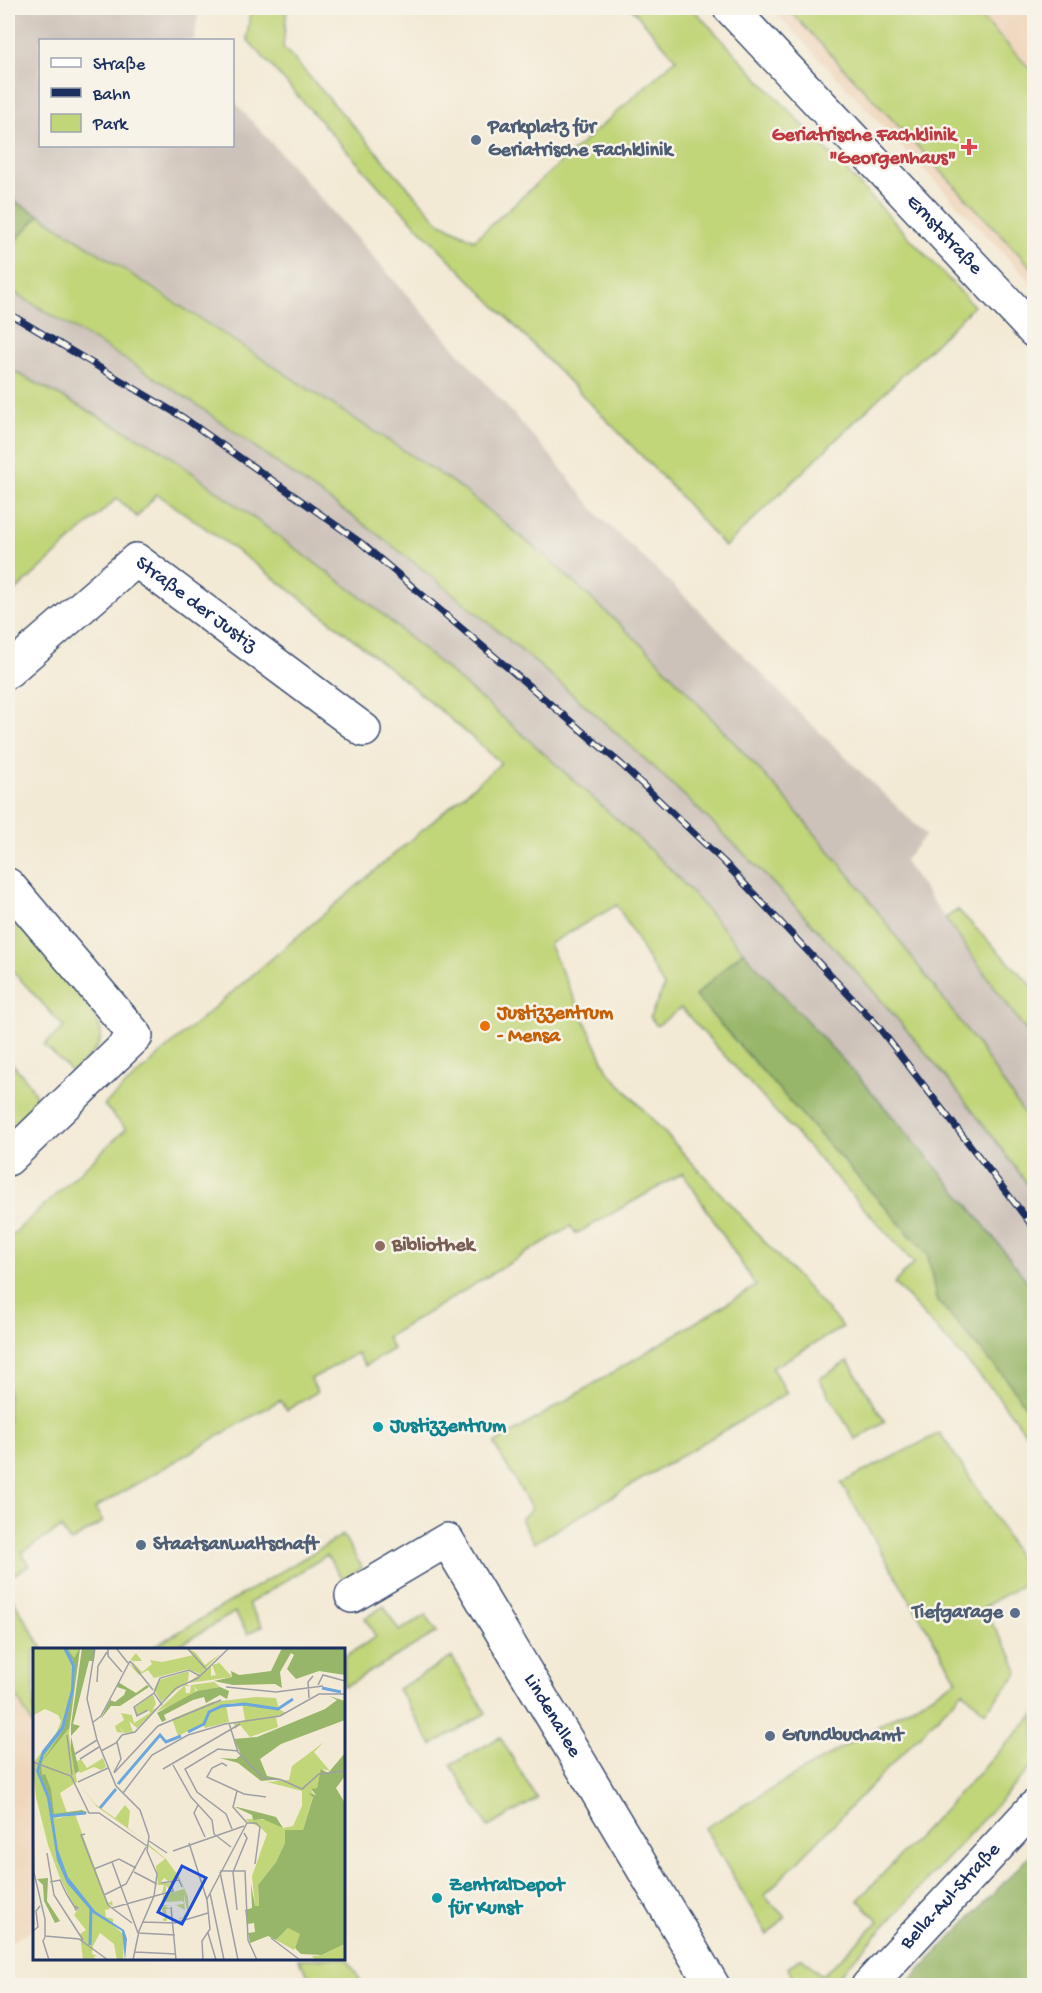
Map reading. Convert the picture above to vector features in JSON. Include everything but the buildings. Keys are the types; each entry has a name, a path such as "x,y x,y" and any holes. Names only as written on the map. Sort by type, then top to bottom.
{"street":[{"name":"Ernststraße","path":"730,8 1035,331"},
{"name":"Straße der Justiz","path":"8,671 136,560 364,730"},
{"path":"8,885 136,1036 8,1159"},
{"name":"Lindenallee","path":"352,1596 447,1540 713,1986"},
{"name":"Bella-Aul-Straße","path":"868,1986 1035,1808"}],"shaded area":[{"path":"8,8 199,8 194,39 39,39 39,147 234,147 234,101 549,454 600,517 695,606 805,718 926,835 904,861 1034,1042 1034,1129 982,1051 857,884 779,791 652,654 457,485 163,293 40,215 8,198"},
{"name":"Geriatrische Fachklinik \"Georgenhaus\"","path":"771,8 1034,8 1034,286"},
{"path":"8,289 197,405 391,544 570,690 745,853 907,1028 983,1121 1034,1193 1034,1290 969,1206 862,1081 675,874 277,537 160,449 8,368"},
{"path":"8,1681 33,1725 33,1930 8,1943"}],"green space":[{"path":"254,8 287,8 283,47 439,222 474,240 676,59 631,8 692,8 974,306 725,547 671,486 382,190 247,39 250,12"},
{"name":"Geriatrische Fachklinik \"Georgenhaus\"","path":"787,8 973,8 1034,73 1034,270"},
{"path":"8,198 40,215 8,248"},
{"path":"40,215 457,485 545,556 652,654 779,791 857,884 982,1051 1034,1129 1034,1193 965,1102 893,1014 817,929 655,768 570,692 393,546 221,422 150,375 8,289 8,248"},
{"path":"8,368 160,449 368,602 529,740 675,874 743,951 695,996 928,1255 936,1299 1007,1380 1034,1418 1034,1444 993,1390 894,1283 914,1263 681,1008 657,1026 650,1017 664,987 617,905 549,944 608,1071 843,1327 772,1368 787,1393 534,1543 521,1519 532,1509 494,1444 756,1286 683,1173 576,1234 571,1226 387,1337 393,1349 365,1366 357,1353 311,1379 317,1392 287,1410 280,1400 95,1508 103,1522 70,1542 61,1528 22,1552 29,1566 8,1578 8,1239 126,1129 104,1105 175,1041 501,763 333,623 246,557 157,494 137,517 117,498 8,598"},
{"path":"958,910 1034,988 1034,1042 945,918"},
{"path":"8,914 76,989 97,1021 101,1033 98,1044 91,1055 72,1072 44,1045 64,1027 8,966"},
{"path":"743,951 862,1081 969,1206 1034,1290 1034,1418 1007,1380 936,1299 928,1255 695,996"},
{"path":"8,1059 28,1082 37,1102 31,1115 8,1135"},
{"path":"848,1361 885,1422 856,1440 819,1379"},
{"path":"940,1433 989,1506 1031,1580 982,1608 1012,1656 1018,1673 985,1712 963,1691 764,1896 785,1917 767,1935 705,1828 957,1680 841,1483"},
{"path":"343,1535 362,1568 343,1580 327,1555 248,1604 262,1626 248,1634 235,1612 175,1648 152,1648"},
{"path":"8,1591 42,1648 33,1648 33,1725 8,1681"},
{"path":"384,1606 399,1631 426,1615 437,1632 345,1686 345,1656 376,1637 365,1618"},
{"path":"452,1657 486,1713 432,1745 398,1689"},
{"path":"1034,1715 1034,1764 830,1985 785,1985 793,1978 788,1968 801,1957 822,1976 879,1921 858,1900"},
{"path":"500,1737 537,1799 488,1827 451,1765"},
{"path":"1034,1851 1034,1985 906,1985"},
{"path":"345,1956 363,1985 314,1985 299,1960 345,1960"}],"railway":[{"path":"8,313 184,418 360,542 622,765 724,862 877,1025 1034,1228"}],"place":[{"name":"Parkplatz für Geriatrische Fachklinik","path":"476,140"},
{"name":"Geriatrische Fachklinik \"Georgenhaus\"","path":"969,147"},
{"name":"Justizzentrum - Mensa","path":"485,1026"},
{"name":"Bibliothek","path":"380,1246"},
{"name":"Justizzentrum","path":"378,1427"},
{"name":"Staatsanwaltschaft","path":"141,1545"},
{"name":"Tiefgarage","path":"1015,1613"},
{"name":"Grundbuchamt","path":"770,1736"},
{"name":"ZentralDepot für Kunst","path":"437,1898"}]}
